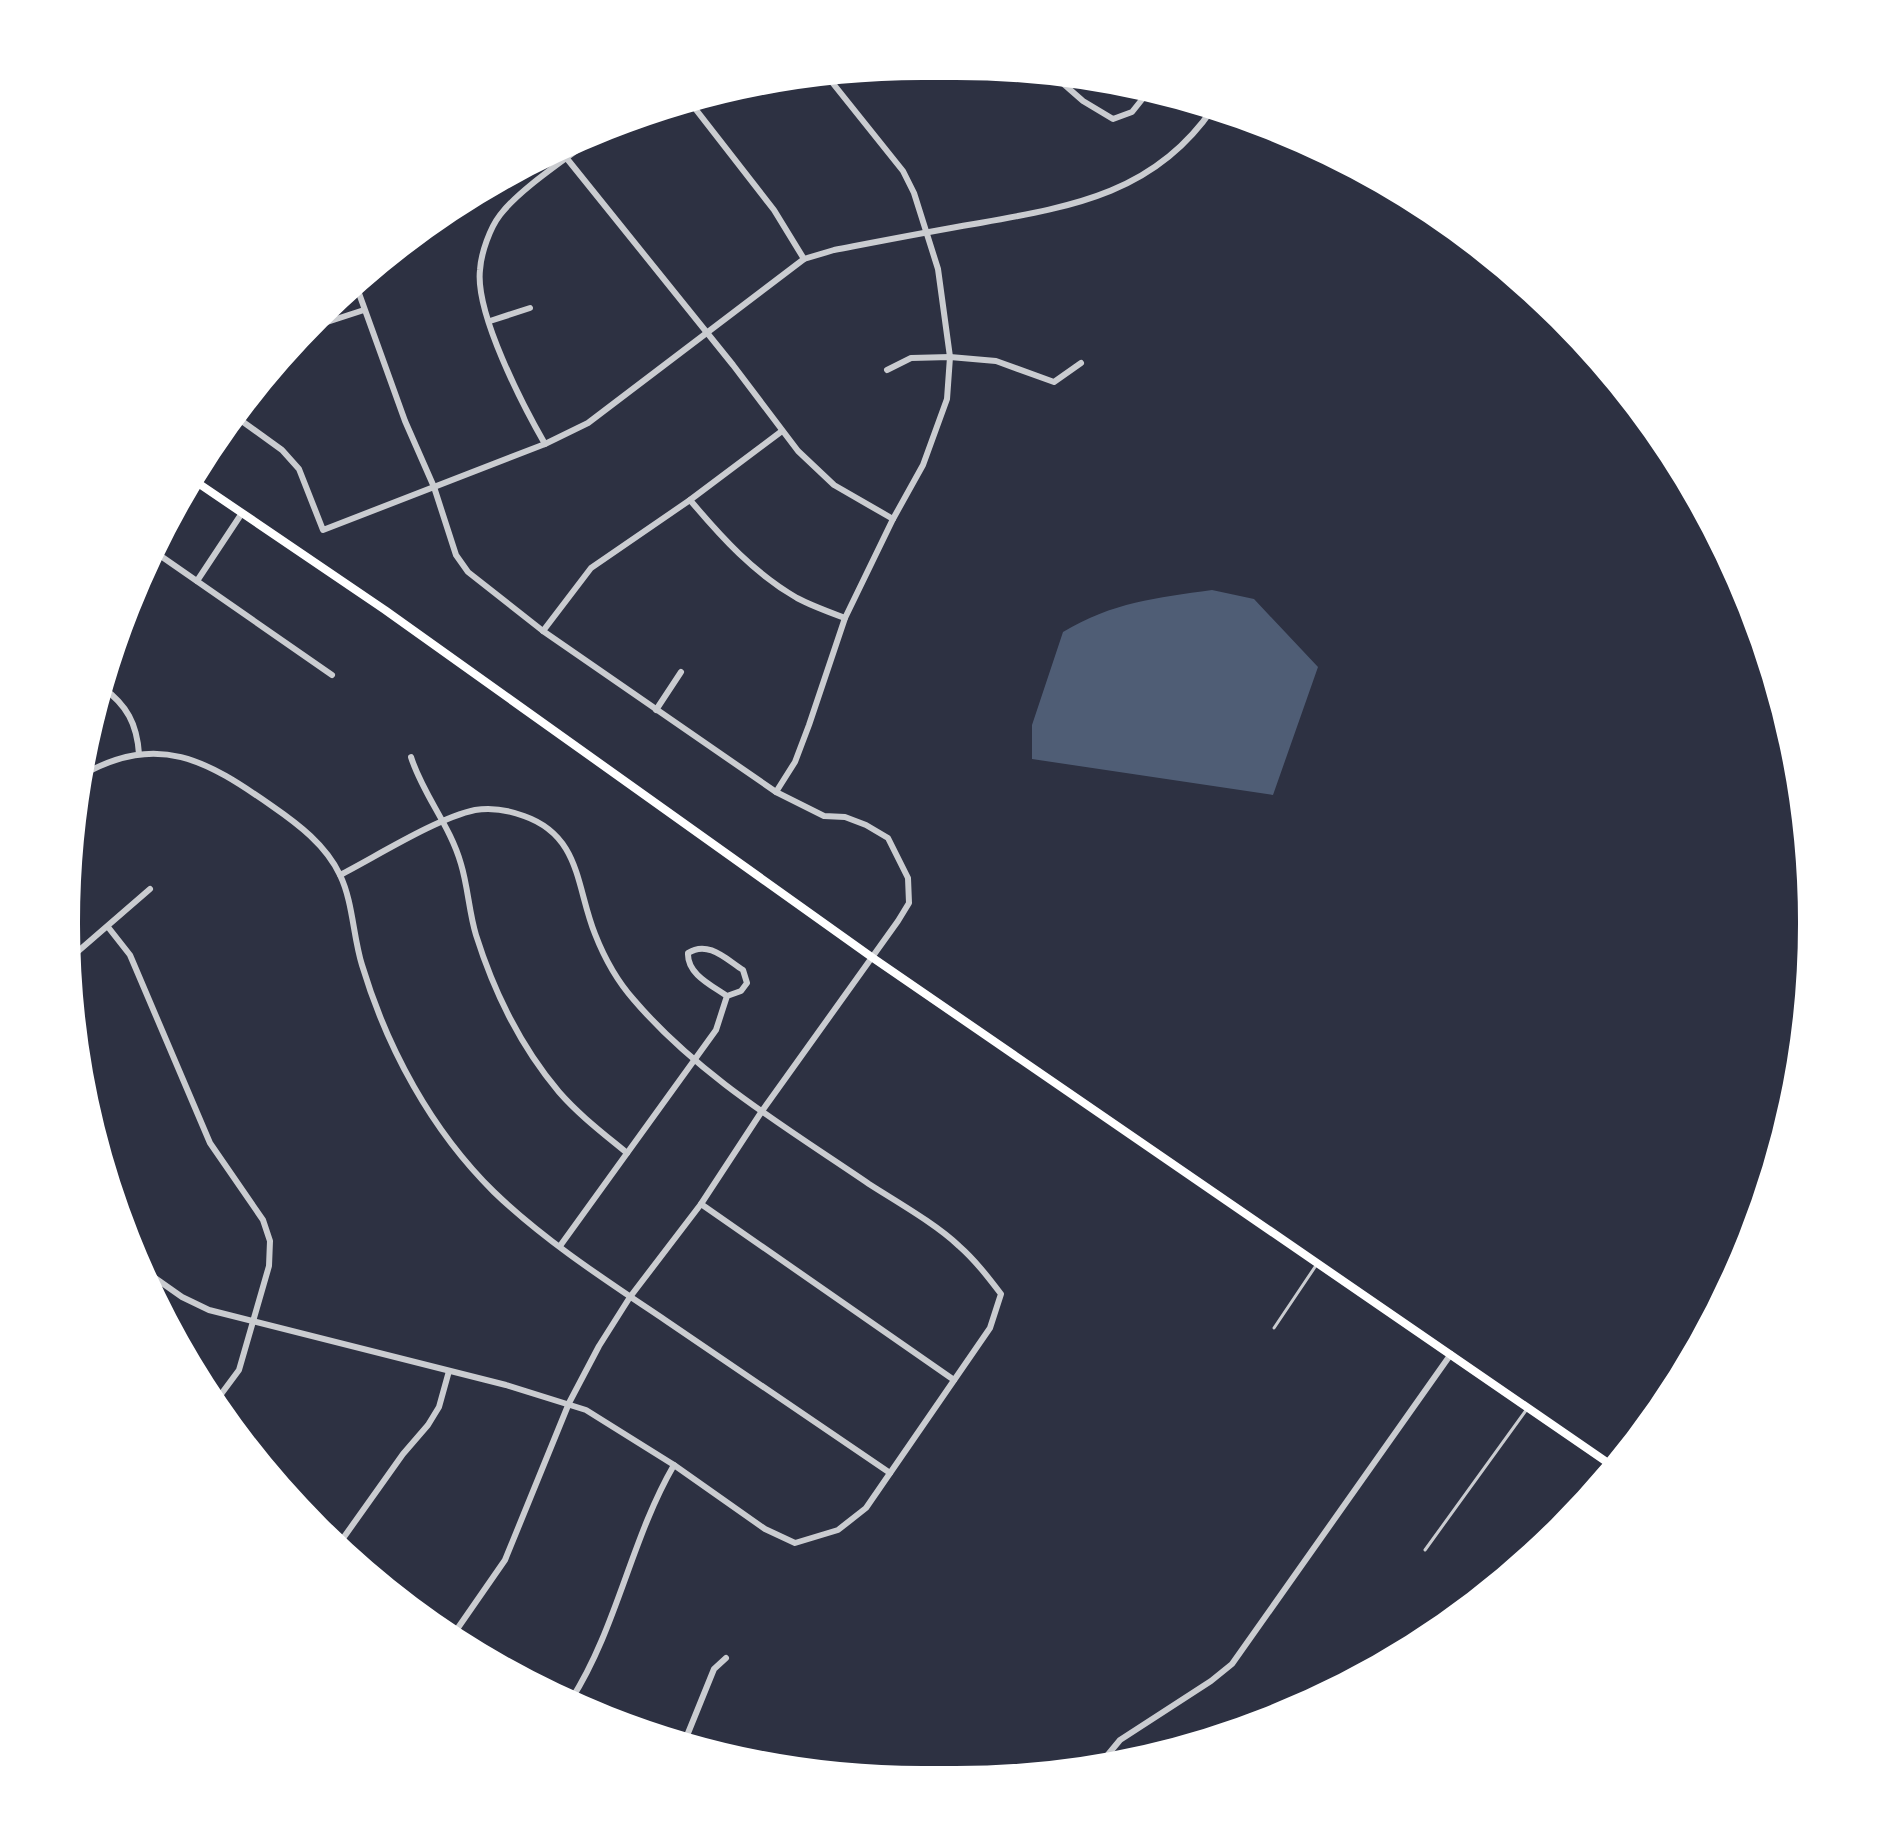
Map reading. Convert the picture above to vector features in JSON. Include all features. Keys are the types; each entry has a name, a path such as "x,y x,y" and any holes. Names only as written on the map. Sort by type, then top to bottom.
{"main road":[{"path":"200,484 721,848 873,958 1607,1462"}],"street":[{"path":"776,792 795,762 845,618 892,519 923,465 947,399 950,357 938,269 914,193 903,171 832,82"},
{"path":"1063,84 1083,101 1113,119 1131,112 1143,98"},
{"path":"695,108 774,210 804,259"},
{"path":"242,421 282,450 298,469 323,530 545,444 588,423 804,259 834,250 1063,208 1113,191 1156,169 1182,145 1207,115"},
{"path":"545,444 517,395 482,297 479,270 488,240 500,215 530,187 579,150"},
{"path":"566,156 812,466 834,485 892,519"},
{"path":"359,293 405,421 434,487 456,555 468,572 543,630 776,792 824,816 844,817 866,825 888,838 908,878 909,903 873,958 762,1112 701,1204 630,1297 599,1346 569,1403 505,1560 457,1629"},
{"path":"490,321 530,308"},
{"path":"326,322 364,310"},
{"path":"888,370 911,358 950,357 996,361 1054,382 1081,363"},
{"path":"543,630 591,568 690,500 782,431"},
{"path":"690,500 725,542 768,579 799,599 845,618"},
{"path":"197,581 242,513"},
{"path":"161,556 332,675"},
{"path":"656,710 681,672"},
{"path":"109,692 118,698 128,712 137,732 139,754"},
{"path":"91,770 106,762 139,754 185,758 205,763 229,776 295,822 315,840 340,875 376,1010 410,1080 439,1125 494,1191 560,1246 630,1297 890,1473"},
{"path":"411,757 418,779 444,822 461,863 476,934 511,1021 537,1064 561,1093 627,1153"},
{"path":"156,1278 182,1297 209,1310 569,1403 612,1425 675,1465 765,1529 795,1543 838,1530 866,1508 990,1328 1001,1294 958,1244 762,1112 693,1060 661,1032 627,993 595,934 573,859 561,840 544,824 501,808 475,810 444,822 340,875"},
{"path":"77,953 150,889"},
{"path":"108,927 130,955 210,1143 263,1220 270,1241 269,1266 239,1370 220,1395"},
{"path":"697,947 706,947 743,970 747,983 741,992 727,996 695,972 688,961 688,953 697,947"},
{"path":"560,1246 716,1030 727,996"},
{"path":"701,1204 954,1380"},
{"path":"1107,1755 1119,1740 1211,1681 1232,1664 1451,1354"},
{"path":"343,1539 439,1407 449,1371"},
{"path":"575,1694 589,1671 657,1495 675,1465"},
{"path":"687,1736 714,1669 726,1658"}],"lane":[{"path":"1274,1328 1318,1262"},
{"path":"1425,1550 1528,1408"}],"water":[{"path":"1212,590 1254,599 1318,667 1273,795 1032,759 1032,725 1063,632 1081,622 1117,608 1153,599"}]}
